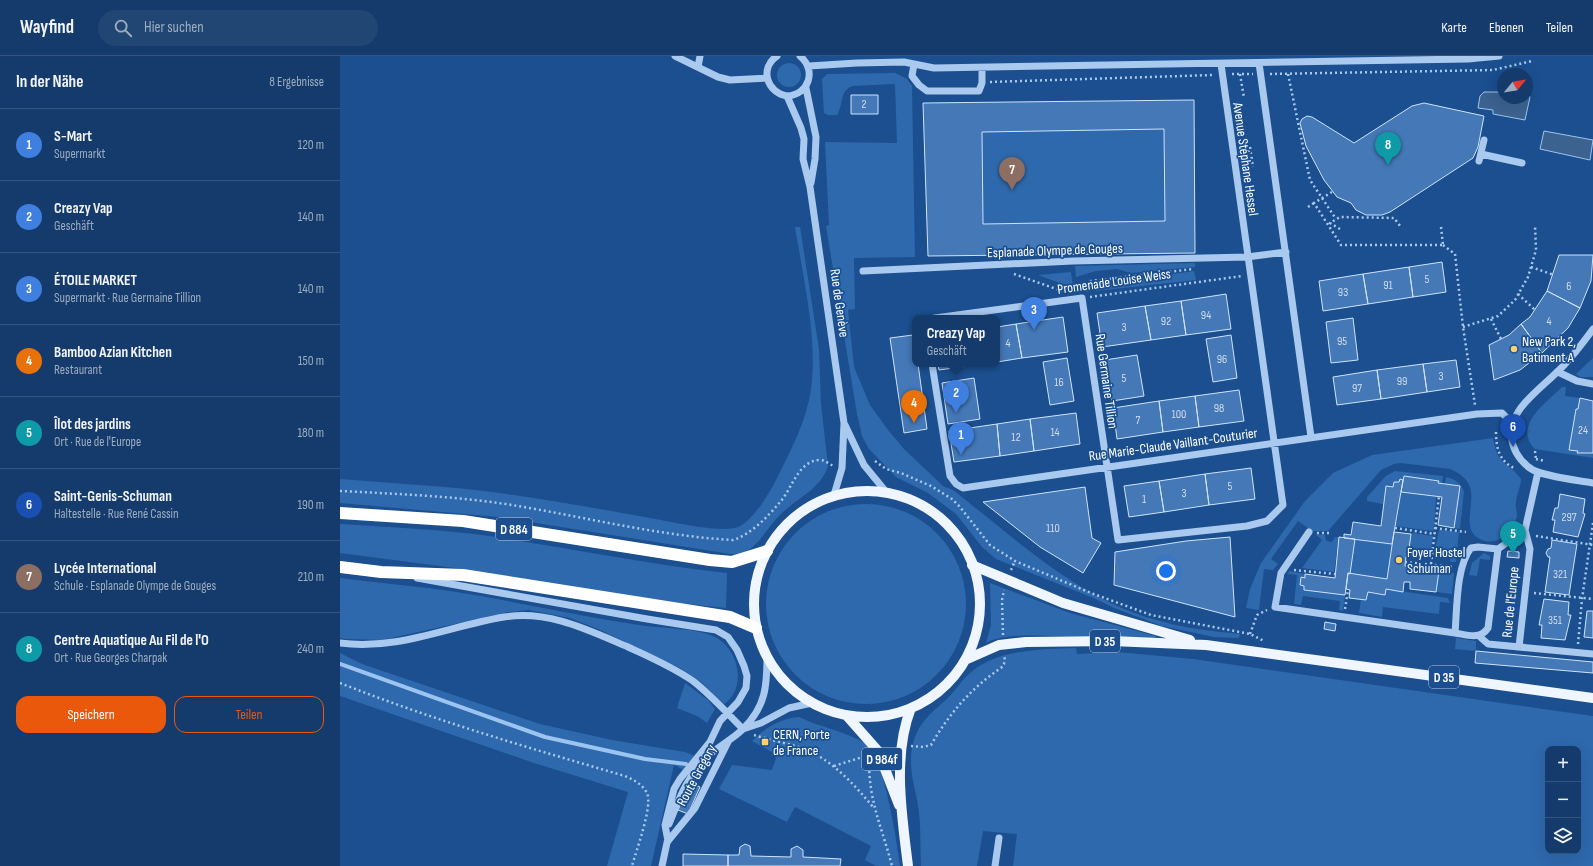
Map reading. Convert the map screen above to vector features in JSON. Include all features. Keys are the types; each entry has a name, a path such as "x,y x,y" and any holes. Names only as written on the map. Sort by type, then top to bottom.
{"highway":[{"name":"D 884","path":"340,513 463,521 710,560 732,562 767,551"},
{"path":"340,567 381,572 463,575 730,617 756,628"}],"main road":[{"path":"861,491 887,493 915,503 945,524 960,540 972,565 979,590 980,615 975,638 965,660 941,689 911,708 899,713 881,716 847,716 825,710 812,703 788,684 767,656 756,628 754,613 755,586 762,562 779,532 807,508 834,495 861,491"},
{"name":"D 35","path":"972,565 1063,602 1206,645"},
{"name":"D 35","path":"965,660 992,647 1004,644 1026,642 1112,641 1206,645 1593,698"},
{"name":"D 984f","path":"908,866 902,810 900,745 905,723 911,708"},
{"name":"D 984f","path":"847,716 878,751 902,810"}],"street":[{"path":"674,56 718,77 730,80 767,78"},
{"path":"698,67 700,56"},
{"path":"776,56 768,67 767,78 774,90 787,96 797,94 806,88 810,77 809,66 800,56"},
{"path":"809,66 905,59 914,64 934,68 982,68 1259,63 1281,59 1468,59 1499,56"},
{"name":"Avenue Stéphane Hessel","path":"1259,63 1311,437"},
{"path":"914,64 912,76 919,85 927,91 979,91 982,83 982,68"},
{"name":"Avenue Stéphane Hessel","path":"1118,540 1248,526 1267,521 1283,505 1221,64"},
{"name":"Rue de Genève","path":"806,88 816,137 815,160 810,187"},
{"name":"Rue de Genève","path":"787,96 801,128 804,139 803,159 810,187 844,423 842,468 834,495"},
{"path":"1484,140 1480,158 1522,164"},
{"path":"1247,257 1286,252"},
{"name":"Esplanade Olympe de Gouges","path":"863,271 1073,261 1247,257"},
{"name":"Promenade Louise Weiss","path":"957,315 1082,298"},
{"name":"Rue Germaine Tillion","path":"1082,298 1118,540"},
{"path":"1593,329 1558,372 1522,406 1513,424 1511,440 1520,460 1538,472 1593,483"},
{"name":"Rue Marie-Claude Vaillant-Couturier","path":"932,367 950,476 956,484 963,488 1107,466 1477,414 1502,413 1513,424"},
{"path":"1558,372 1577,381 1593,384"},
{"name":"Rue de Genève","path":"844,423 864,465 887,493"},
{"name":"Rue de l'Europe","path":"1538,472 1525,530 1530,549 1518,647 1593,654"},
{"path":"1455,633 1462,568 1465,555 1471,548 1498,549 1525,530"},
{"path":"1309,532 1281,573 1275,607 1479,636 1484,634 1488,628 1498,549"},
{"name":"Route Gregory","path":"381,572 716,630 732,643 744,666 747,676 746,688 743,695 720,721 710,742 680,779 674,789 665,825 668,841"},
{"path":"340,643 365,645 401,641 504,617 521,616 549,618 579,626 646,655 675,670 702,689 743,729"},
{"path":"1479,636 1488,644 1518,647"},
{"name":"Route Gregory","path":"662,866 668,841 668,825 681,793 709,755 743,729 757,712 765,694 767,656"},
{"name":"Route Gregory","path":"743,729 761,723 789,708 812,703"},
{"name":"Route Gregory","path":"668,841 695,808 730,739"},
{"path":"995,866 999,838"}],"path":[{"path":"1239,63 1244,98"},
{"path":"982,83 1261,74"},
{"path":"1288,74 1310,180 1336,219"},
{"path":"1250,147 1254,167"},
{"path":"1308,207 1332,192"},
{"path":"1314,204 1341,245 1443,245 1455,254 1463,327 1477,414"},
{"path":"1340,229 1330,223 1340,217 1394,218 1400,227"},
{"path":"1463,327 1498,316 1518,294 1528,277 1536,250 1535,225"},
{"path":"1441,227 1443,245"},
{"path":"1531,267 1554,275"},
{"path":"1012,273 1082,298 1091,281 1195,269"},
{"name":"Promenade Louise Weiss","path":"1082,298 1250,275"},
{"path":"1518,294 1535,310"},
{"path":"1491,319 1501,339"},
{"path":"1496,432 1498,448 1503,461"},
{"path":"1530,455 1536,459 1545,461"},
{"path":"871,457 886,469 901,473 931,486 952,499 990,545 1015,561 1090,593 1151,615 1250,634 1269,644"},
{"path":"340,491 416,495 503,504 646,529 733,540 742,537 753,529 770,513 782,500 808,463 820,460 826,461 830,465"},
{"path":"1431,564 1439,496"},
{"path":"1577,653 1582,599 1593,523"},
{"path":"1394,528 1435,534"},
{"path":"1435,528 1466,532"},
{"path":"1525,530 1537,536 1591,545"},
{"path":"900,745 924,747 931,745 942,727 967,696 1004,664 1006,659 1002,600 1015,561"},
{"path":"1405,562 1462,568"},
{"path":"1284,569 1335,574"},
{"path":"1344,617 1348,590"},
{"path":"1524,592 1593,599"},
{"path":"1250,634 1257,615 1275,607"},
{"path":"340,683 397,705 510,742 625,776 637,782 646,792 648,806 632,866"},
{"path":"743,729 753,735 803,749 833,766 873,808"},
{"path":"748,740 753,735"},
{"path":"833,766 873,754 869,760 873,808 892,866"}],"shaded area":[{"path":"789,63 798,66 801,75 798,84 789,87 780,84 777,75 780,66"},
{"path":"895,73 907,79 912,86 915,257 854,258 855,309 848,310 854,367 870,405 904,449 943,486 953,490 1023,546 1072,581 1125,609 1153,619 1185,627 1240,634 1239,638 1214,637 1162,626 1114,608 1096,599 996,559 982,547 956,514 928,493 896,477 869,449 862,436 857,414 826,226 829,225 825,142 897,143 895,84 853,86 844,94 837,115 828,115 824,113 822,79 827,74"},
{"path":"1484,92 1497,92 1497,104 1528,104 1525,120 1493,114 1493,110 1478,108 1480,96"},
{"path":"1164,129 1165,221 983,224 982,132"},
{"path":"1544,131 1593,140 1590,160 1540,149"},
{"path":"795,227 800,227 819,349 821,404 828,466 820,481 808,493 781,514 751,548 737,555 499,517 340,503 340,479 445,487 523,496 710,528 722,529 740,526 757,510 772,487 798,433 809,400 813,370 813,350 809,308"},
{"path":"1195,263 1195,267 1131,273 1117,269 1096,271 1076,277 1075,266"},
{"path":"1194,271 1196,280 1096,291 1096,285"},
{"path":"1071,272 1073,288 1038,275"},
{"path":"1593,358 1593,377 1580,377 1576,374"},
{"path":"1562,387 1566,387 1565,396 1580,398 1577,452 1593,453 1593,458 1535,449 1529,440 1527,432 1529,423 1541,407"},
{"path":"1493,438 1497,454 1503,462 1521,479 1516,500 1516,520 1506,536 1497,540 1485,541 1477,537 1472,532 1470,526 1470,487 1465,478 1459,474 1450,469 1401,463 1394,464 1381,470 1328,531 1312,531 1298,521 1271,559 1278,564 1273,570 1264,569 1259,610 1246,608 1250,589 1261,563 1305,501 1333,473 1372,455"},
{"path":"1395,471 1443,476 1442,484 1438,483 1439,481 1404,476 1403,480 1400,479 1399,482 1394,482 1393,487 1386,486 1383,504 1367,501 1367,497 1386,476"},
{"path":"1446,477 1457,482 1461,486 1464,492 1460,529 1454,528 1460,486 1445,484"},
{"path":"1401,492 1436,497 1434,530 1395,526 1397,522"},
{"path":"866,504 895,508 922,521 937,533 949,548 962,575 966,604 962,633 949,660 937,675 922,687 895,700 866,704 837,700 810,687 795,675 783,660 770,633 766,604 770,575 783,548 795,533 810,521 837,508"},
{"path":"340,524 482,535 666,565 727,573 726,608 667,602 455,568 340,553"},
{"path":"1439,530 1459,532 1456,562 1450,562 1450,557 1434,555"},
{"path":"1315,534 1325,535 1326,541 1332,542 1335,537 1339,537 1334,572 1302,568 1322,540"},
{"path":"1411,534 1433,536 1431,550 1419,548 1418,558 1408,557"},
{"path":"1355,539 1392,544 1387,579 1350,574"},
{"path":"1484,553 1490,556 1490,560 1480,559 1477,576 1469,575 1472,563"},
{"path":"1289,571 1305,574 1305,578 1301,578 1300,585 1304,586 1304,590 1345,595 1343,611 1339,610 1340,601 1303,596 1301,605 1294,604 1297,575 1288,574"},
{"path":"1439,571 1454,573 1452,594 1436,592"},
{"path":"340,578 457,592 616,621 690,630 709,634 725,644 735,660 738,680 736,689 724,704 701,682 680,668 598,629 570,618 529,610 509,612 382,640 340,638"},
{"path":"990,583 1070,613 1156,636 1155,639 1091,636 1010,636 986,643 991,625"},
{"path":"1386,589 1448,598 1450,603 1440,602 1439,614 1383,607 1382,617 1359,613 1361,599 1366,600 1368,592 1385,595"},
{"path":"1456,638 1476,641 1476,651 1455,649"},
{"path":"1076,648 1077,654 1117,652 1193,659 1593,716 1593,866 1013,866 1017,834 983,831 977,866 921,866 919,812 911,758 912,748 918,731 927,718 950,696 966,677 980,666 1006,655 1034,650"},
{"path":"340,653 362,664 540,724 612,740 685,752 695,756 684,770 674,765 651,866 607,866 628,792 534,763 340,696"},
{"path":"685,683 708,700 715,709 707,723 697,716 677,708"},
{"path":"799,717 839,731 865,743 872,751 884,781 900,866 876,866 865,860 871,846 795,807 787,822 719,789 732,765 772,770 777,755 752,741 774,724 786,719"}],"building":[{"path":"851,95 878,95 878,114 851,114"},
{"path":"1194,100 1195,253 928,256 923,103","holes":["1164,129 1165,221 983,224 982,132"]},
{"path":"1424,103 1484,116 1478,147 1473,158 1390,212 1382,215 1366,215 1356,210 1351,203 1337,197 1324,180 1306,146 1300,123 1302,119 1307,116 1312,117 1354,143 1412,106"},
{"path":"1559,255 1593,255 1591,281 1580,308 1547,291"},
{"path":"1442,262 1446,292 1413,297 1409,267"},
{"path":"1409,267 1413,297 1368,304 1363,274"},
{"path":"1363,274 1368,304 1323,311 1319,281"},
{"path":"1547,291 1580,308 1568,328 1542,353 1521,324 1530,317"},
{"path":"1226,294 1231,329 1186,335 1181,301"},
{"path":"1181,301 1186,335 1151,340 1145,306"},
{"path":"1145,306 1151,340 1102,347 1097,313"},
{"path":"1063,317 1068,352 1022,358 1016,324"},
{"path":"1353,318 1358,360 1331,363 1326,322"},
{"path":"1016,324 1022,358 1000,362 1000,327"},
{"name":"New Park 2, Batiment A","path":"1521,324 1542,353 1520,370 1494,380 1489,345 1509,335"},
{"path":"912,335 912,367 918,367 927,429 904,433 890,338"},
{"path":"1231,335 1237,378 1213,382 1206,339"},
{"path":"1137,355 1144,396 1112,401 1105,360"},
{"path":"1067,358 1074,401 1050,405 1043,362"},
{"path":"1456,360 1460,387 1427,392 1423,364"},
{"path":"1423,364 1427,392 1381,399 1377,370"},
{"path":"938,367 961,367 939,370"},
{"path":"1377,370 1381,399 1337,405 1333,377"},
{"path":"974,378 980,419 948,424 942,383"},
{"path":"1239,390 1244,421 1199,427 1195,396"},
{"path":"1195,396 1199,427 1163,432 1159,401"},
{"path":"1580,398 1593,401 1593,453 1577,453 1578,451 1569,450 1576,409 1578,409"},
{"path":"1159,401 1163,432 1117,439 1113,408"},
{"path":"1076,413 1080,444 1034,451 1030,419"},
{"path":"1030,419 1034,451 1000,456 997,424"},
{"path":"997,424 1000,456 954,462 949,431"},
{"path":"1251,468 1255,499 1209,505 1205,474"},
{"path":"1205,474 1209,505 1164,512 1159,481"},
{"path":"1404,476 1439,481 1438,483 1460,486 1454,528 1438,525 1442,497 1401,492"},
{"path":"1400,479 1403,480 1392,544 1344,538 1344,534 1351,535 1353,522 1381,526 1386,486 1393,487 1394,482 1399,482"},
{"path":"1159,481 1164,512 1129,517 1124,486"},
{"path":"1085,487 1092,538 1101,543 1083,573 1040,547 983,502"},
{"path":"1560,494 1585,499 1583,513 1585,514 1578,537 1553,532 1555,520 1552,520 1555,508 1558,508"},
{"path":"1394,532 1411,534 1408,557 1406,557 1405,566 1439,571 1436,592 1410,589 1410,582 1404,582 1403,592 1386,589 1385,595 1368,592 1366,600 1349,598 1350,590 1346,589 1348,573 1387,579"},
{"path":"1230,537 1235,617 1114,585 1115,552 1186,541"},
{"path":"1339,537 1355,539 1350,574 1348,573 1345,595 1304,590 1304,586 1300,585 1301,577 1305,578 1305,574 1335,578"},
{"path":"1552,540 1577,544 1569,595 1545,592 1550,557 1548,557 1546,553 1548,549 1551,548"},
{"path":"1508,551 1519,552 1519,558 1507,557"},
{"path":"1544,599 1569,602 1568,615 1571,615 1565,640 1541,638 1542,625 1539,625"},
{"path":"1587,611 1593,611 1593,638 1584,637"},
{"path":"1325,622 1336,624 1335,631 1324,629"},
{"path":"1476,651 1593,662 1593,673 1475,663"},
{"path":"690,783 700,787 688,814 678,810"},
{"path":"745,844 750,846 751,856 791,857 791,849 797,846 803,850 803,857 841,859 840,866 728,866 728,855 739,855 740,847"},
{"path":"683,854 728,855 728,866 683,866"}],"waterway":[{"path":"340,664 545,737 645,759 686,764"}],"place":[{"name":"Centre Aquatique Au Fil de l'O","path":"1388,165"},
{"name":"Lycée International","path":"1012,190"},
{"name":"ÉTOILE MARKET","path":"1034,330"},
{"name":"New Park 2, Batiment A","path":"1514,349"},
{"name":"Creazy Vap","path":"956,413"},
{"name":"Bamboo Azian Kitchen","path":"914,423"},
{"name":"Saint-Genis-Schuman","path":"1513,447"},
{"name":"S-Mart","path":"961,455"},
{"name":"Îlot des jardins","path":"1513,554"},
{"name":"Foyer Hostel Schuman","path":"1399,560"},
{"name":"CERN, Porte de France","path":"765,742"}]}
